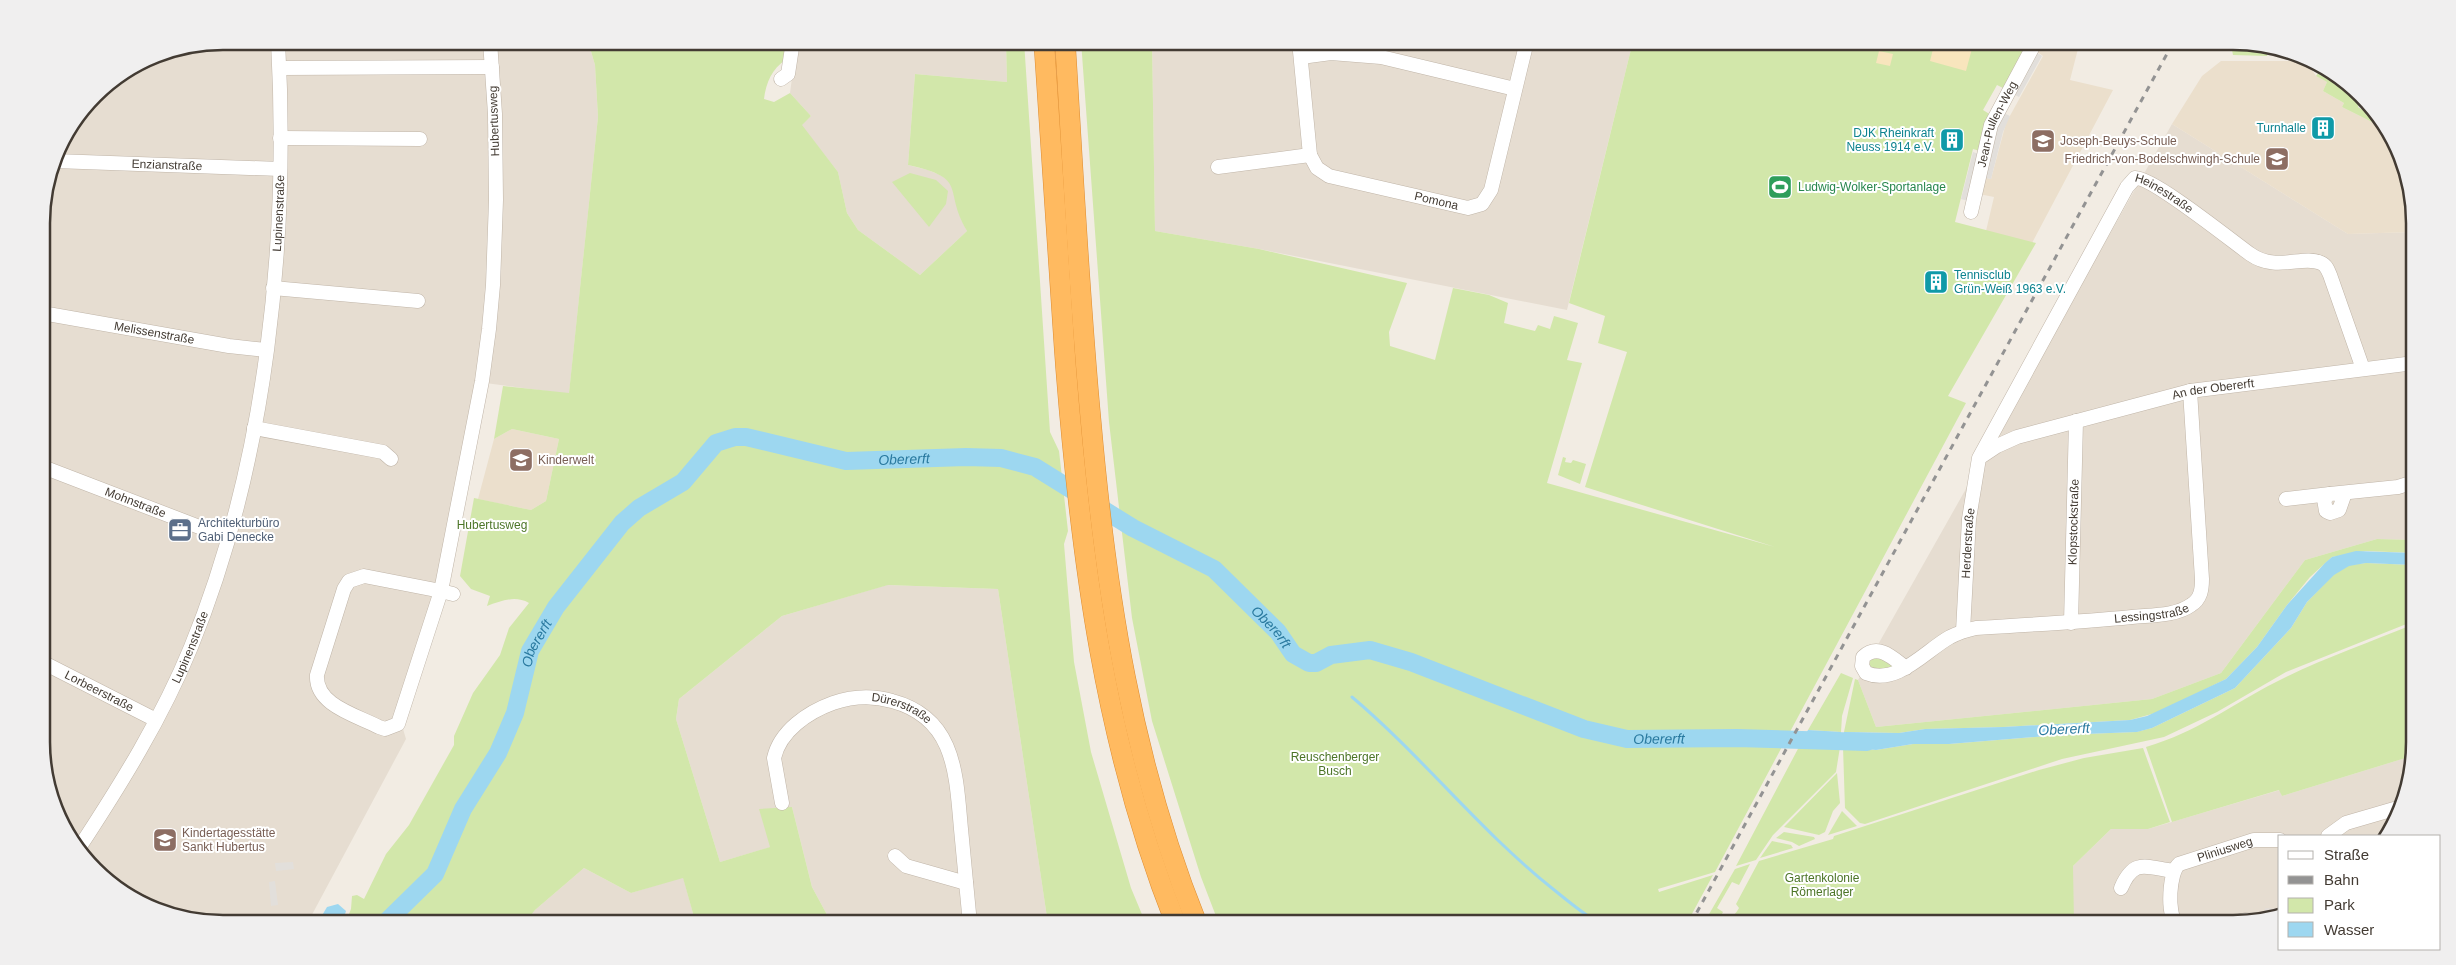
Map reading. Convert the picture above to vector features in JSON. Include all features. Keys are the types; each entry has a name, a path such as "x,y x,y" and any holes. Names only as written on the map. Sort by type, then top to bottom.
{"highway":[{"path":"1045,50 1080,527 1103,674 1119,747 1140,823 1173,915"},
{"path":"1066,50 1083,338 1101,535 1119,655 1136,735 1158,814 1194,915"}],"street":[{"name":"Lupinenstraße","path":"83,843 117,789 156,720 197,632 228,538 254,428 273,288 280,169 279,50"},
{"name":"Hubertusweg","path":"447,592 364,576 348,581 344,588 317,675 316,684 322,695 379,727 385,728 398,724 447,592 482,381 494,285 496,200 491,50"},
{"path":"781,79 788,74 792,50"},
{"path":"1218,167 1310,155 1300,50"},
{"name":"Pomona","path":"1310,155 1317,168 1329,176 1463,207 1478,206 1486,201 1491,190 1525,50"},
{"name":"Jean-Pullen-Weg","path":"1971,212 1991,125 2031,50"},
{"path":"1301,57 1338,53 1381,57 1515,89"},
{"name":"Hubertusweg","path":"280,68 492,67"},
{"path":"280,138 420,139"},
{"name":"Enzianstraße","path":"61,161 280,169"},
{"name":"Heinestraße","path":"1979,458 2128,187 2135,178 2148,182 2217,228 2252,255 2278,264 2316,262 2325,265 2363,369"},
{"path":"273,288 418,301"},
{"name":"Melissenstraße","path":"50,314 229,346 266,350"},
{"name":"An der Obererft","path":"1979,458 1996,446 2017,437 2190,391 2406,364"},
{"name":"Lessingstraße","path":"1906,668 1945,640 1963,631 1976,628 2071,623 2176,612 2192,605 2199,597 2202,578 2190,391"},
{"path":"2004,412 2009,426 2017,437"},
{"name":"Klopstockstraße","path":"2071,623 2076,421"},
{"path":"254,428 383,452 391,459"},
{"name":"Herderstraße","path":"1963,631 1969,519 1979,458"},
{"name":"Mohnstraße","path":"50,470 228,538"},
{"path":"2286,499 2398,487 2406,484"},
{"name":"Lorbeerstraße","path":"50,666 156,720"},
{"name":"Dürerstraße","path":"782,803 774,758 776,750 789,732 802,719 816,710 849,698 870,697 902,703 912,708 931,723 944,740 953,760 969,915"},
{"path":"2329,835 2346,823 2392,810"},
{"name":"Pliniusweg","path":"2173,870 2187,860 2254,840 2278,840"},
{"path":"895,856 906,866 966,883"},
{"path":"2121,888 2128,873 2135,868 2173,870 2170,910 2172,915"}],"shaded area":[{"path":"212,50 591,50 595,65 598,117 569,394 478,382 436,592 398,712 406,739 312,915 200,914 167,906 146,897 127,886 93,856 79,838 59,798 53,776 50,753 50,212 53,189 59,167 73,136 93,109 127,79 157,63 189,53"},
{"path":"796,50 1006,50 1007,82 915,74 908,165 928,170 947,178 954,190 961,219 967,231 920,275 858,230 847,213 838,172 801,125 811,116 790,93"},
{"path":"1152,50 1631,50 1567,310 1259,249 1155,231"},
{"name":"Joseph-Beuys-Schule","path":"2078,50 2070,80 2113,90 2032,243 1986,231 1994,197 1979,194 1983,177 1991,179 2006,123 2043,56 2036,51"},
{"path":"2036,52 2042,56 2019,97 2013,94"},
{"path":"2221,61 2294,61 2311,69 2316,76 2327,82 2323,91 2344,103 2342,107 2373,123 2383,137 2393,157 2400,178 2405,200 2406,232 2348,234 2172,124 2202,76"},
{"path":"2004,113 2010,116 2003,132 1991,179 1985,178 1997,127"},
{"path":"2172,124 2348,234 2406,232 2406,540 2377,539 2305,560 2221,673 2152,699 1876,727 1858,680"},
{"path":"1973,152 1979,154 1968,201 1961,199"},
{"name":"Kinderwelt","path":"512,429 559,439 546,501 531,510 478,499 494,439"},
{"path":"887,585 998,589 1047,915 827,915 812,887 792,807 771,847 720,862 676,719 679,699 782,616"},
{"path":"2405,758 2397,798 2379,835 2278,835 2278,909 2244,915 2073,915 2073,866 2111,829 2148,829 2280,790 2282,796"},
{"path":"293,862 294,869 276,871 275,863"},
{"path":"584,868 631,893 683,877 694,915 531,915"},
{"path":"275,881 278,905 271,906 269,882"},
{"path":"2265,908 2278,909 2278,909 2264,912"}],"green space":[{"path":"591,50 787,50 786,60 770,76 764,99 774,102 790,93 811,116 802,125 838,172 847,213 858,230 920,275 967,231 947,181 940,175 908,165 915,74 1007,82 1006,50 1025,50 1050,432 1059,451 1068,531 1064,544 1074,662 1091,752 1131,888 1142,915 1047,915 998,589 888,585 782,616 679,699 676,719 720,862 770,847 759,809 792,807 812,887 827,915 693,915 683,878 631,893 584,868 531,915 349,915 352,896 357,895 364,899 386,854 409,825 454,745 454,736 473,693 500,655 509,628 529,603 513,599 487,606 490,596 471,589 460,576 474,498 531,510 546,501 559,439 512,429 494,439 503,386 569,393 598,117 595,65"},
{"name":"Reuschenberger Busch","path":"1082,50 1152,50 1155,231 1259,249 1407,283 1389,332 1390,346 1435,360 1453,288 1489,295 1508,303 1504,323 1535,331 1538,325 1550,329 1554,316 1578,323 1567,360 1582,363 1547,483 1775,547 1585,487 1627,352 1598,343 1605,316 1569,303 1631,50 2025,50 2005,89 1997,85 1983,110 1991,115 1980,151 1973,149 1955,222 2036,243 1948,396 1966,403 1715,872 1658,889 1659,892 1713,875 1691,915 1216,915 1201,877 1152,721 1132,618 1109,422"},
{"path":"2232,50 2268,54 2267,56 2233,55"},
{"path":"2318,73 2338,86 2355,101 2359,106 2358,107 2373,123 2342,107 2344,103 2323,91 2327,82 2316,76"},
{"path":"910,173 936,180 948,191 946,204 929,227 892,182"},
{"path":"1563,457 1566,458 1565,462 1571,463 1573,460 1586,464 1580,484 1558,475"},
{"path":"2377,539 2406,540 2406,553 2366,551 2332,557 2310,577 2257,647 2226,679 2159,712 2130,720 1925,729 1899,733 1844,732 1855,679 1858,680 1876,727 2152,699 2221,673 2305,560"},
{"path":"2366,563 2406,565 2406,624 2286,672 2217,712 2164,737 2062,759 1865,824 1860,823 1845,808 1843,747 1876,750 1913,744 1949,744 2059,735 2136,732 2152,728 2235,688 2291,628 2307,602 2333,575 2349,565"},
{"path":"2406,627 2405,758 2282,796 2279,790 2172,822 2146,747 2182,734 2260,691 2327,659"},
{"path":"1865,657 1887,658 1895,669 1872,673"},
{"path":"1841,673 1853,678 1842,716 1841,732 1808,730"},
{"path":"1800,745 1840,747 1836,772 1773,835 1756,860 1736,866"},
{"name":"Gartenkolonie Römerlager","path":"2143,748 2170,822 2148,829 2111,829 2073,866 2074,915 1734,915 1739,908 1736,904 1759,861 1833,839 1834,836 2039,770 2084,758"},
{"path":"1837,773 1840,803 1833,811 1825,832 1819,835 1784,827"},
{"path":"1842,811 1857,826 1828,835"},
{"path":"1784,832 1814,837 1815,839 1799,846 1776,838"},
{"path":"1772,841 1791,845 1793,848 1760,858"},
{"path":"1750,864 1739,885 1732,882 1717,908 1723,912 1721,915 1709,915 1735,869"}],"sand":[{"path":"1933,50 1972,50 1966,71 1930,61"},
{"path":"1879,51 1893,54 1890,66 1876,63"}],"water":[{"path":"2356,551 2406,553 2406,565 2366,563 2349,566 2334,575 2307,602 2291,628 2235,688 2152,728 2137,732 2059,735 1949,744 1913,744 1876,750 1843,747 1844,732 1899,733 1925,729 2130,720 2147,716 2226,679 2257,647 2287,605 2332,557"},
{"path":"1808,730 1841,732 1840,747 1800,745"},
{"path":"338,904 346,911 345,915 322,915 327,907"}],"waterway":[{"name":"Obererft","path":"393,915 435,874 463,809 498,753 515,713 530,651 556,607 622,523 639,508 683,482 716,443 735,437 746,437 846,461 966,457 1001,458 1035,467 1133,528 1214,569 1278,632 1293,654 1309,663 1316,663 1331,655 1370,650 1411,662 1584,729 1627,739 1737,738 1867,742"},
{"path":"1352,697 1403,744 1526,867 1586,915"}],"railway":[{"path":"1695,915 2169,50"}],"place":[{"name":"Turnhalle","path":"2323,128"},
{"name":"DJK Rheinkraft Neuss 1914 e.V.","path":"1952,140"},
{"name":"Joseph-Beuys-Schule","path":"2043,141"},
{"name":"Friedrich-von-Bodelschwingh-Schule","path":"2277,159"},
{"name":"Ludwig-Wolker-Sportanlage","path":"1780,187"},
{"name":"Tennisclub Grün-Weiß 1963 e.V.","path":"1936,282"},
{"name":"Kinderwelt","path":"521,460"},
{"name":"Architekturbüro Gabi Denecke","path":"180,530"},
{"name":"Kindertagesstätte Sankt Hubertus","path":"165,840"}]}
